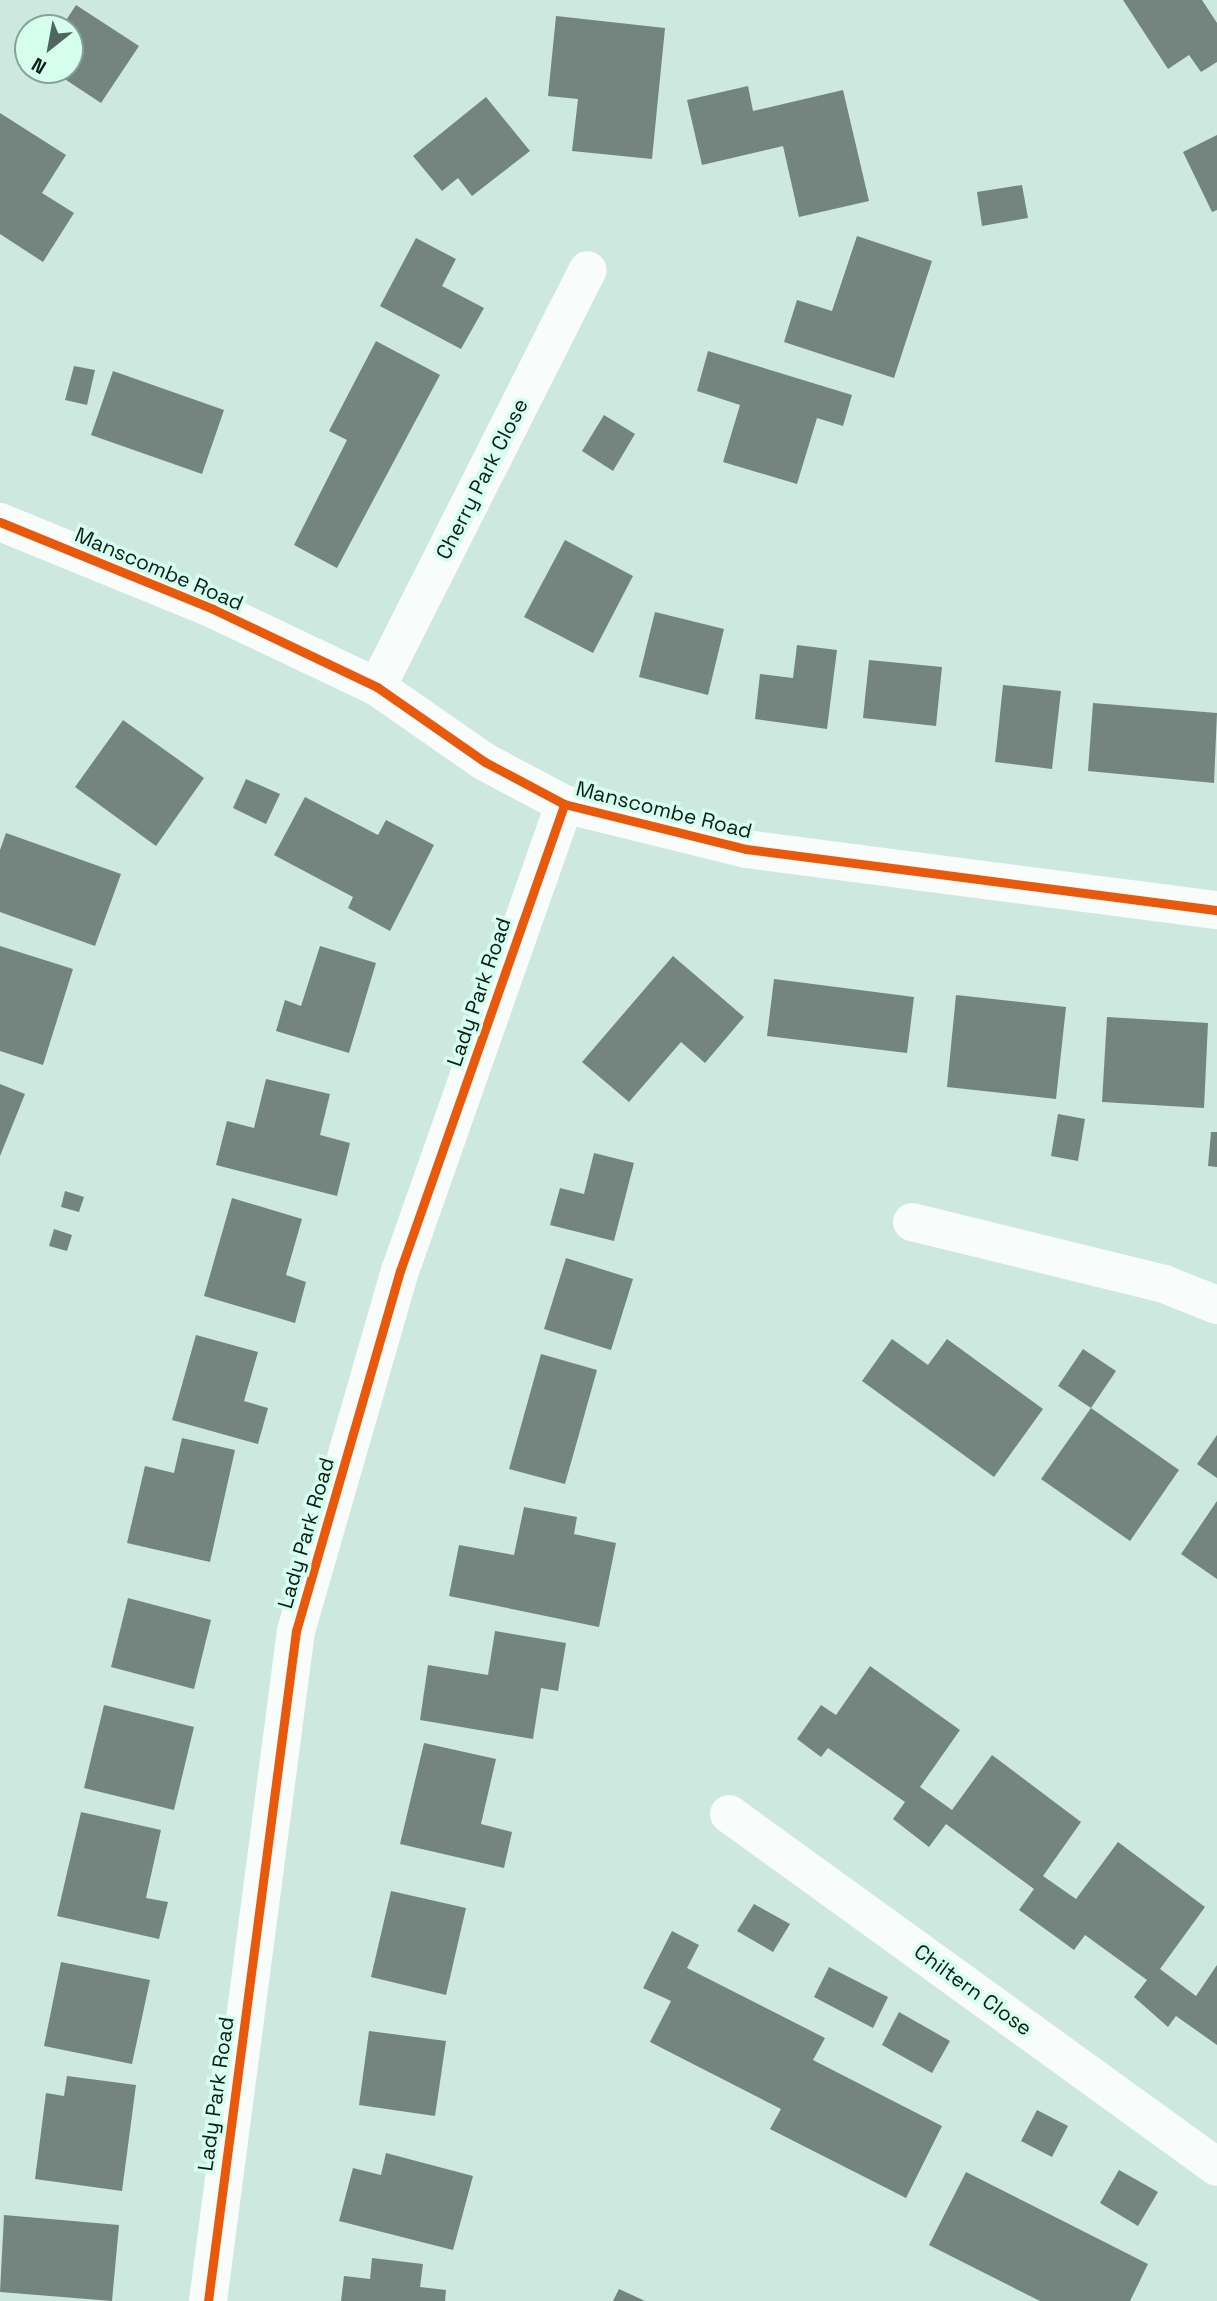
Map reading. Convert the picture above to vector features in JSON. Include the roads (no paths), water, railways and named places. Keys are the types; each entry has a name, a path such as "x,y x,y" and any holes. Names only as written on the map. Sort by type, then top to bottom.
{"street":[{"name":"Cherry Park Close","path":"377,687 588,270"},
{"name":"Manscombe Road","path":"1,525 213,609 377,687 485,762 564,804 747,849 1217,909"},
{"name":"Lady Park Road","path":"208,2301 296,1631 400,1271 564,804"},
{"path":"912,1223 1164,1284 1217,1305"},
{"name":"Chiltern Close","path":"729,1814 1217,2167"}]}
